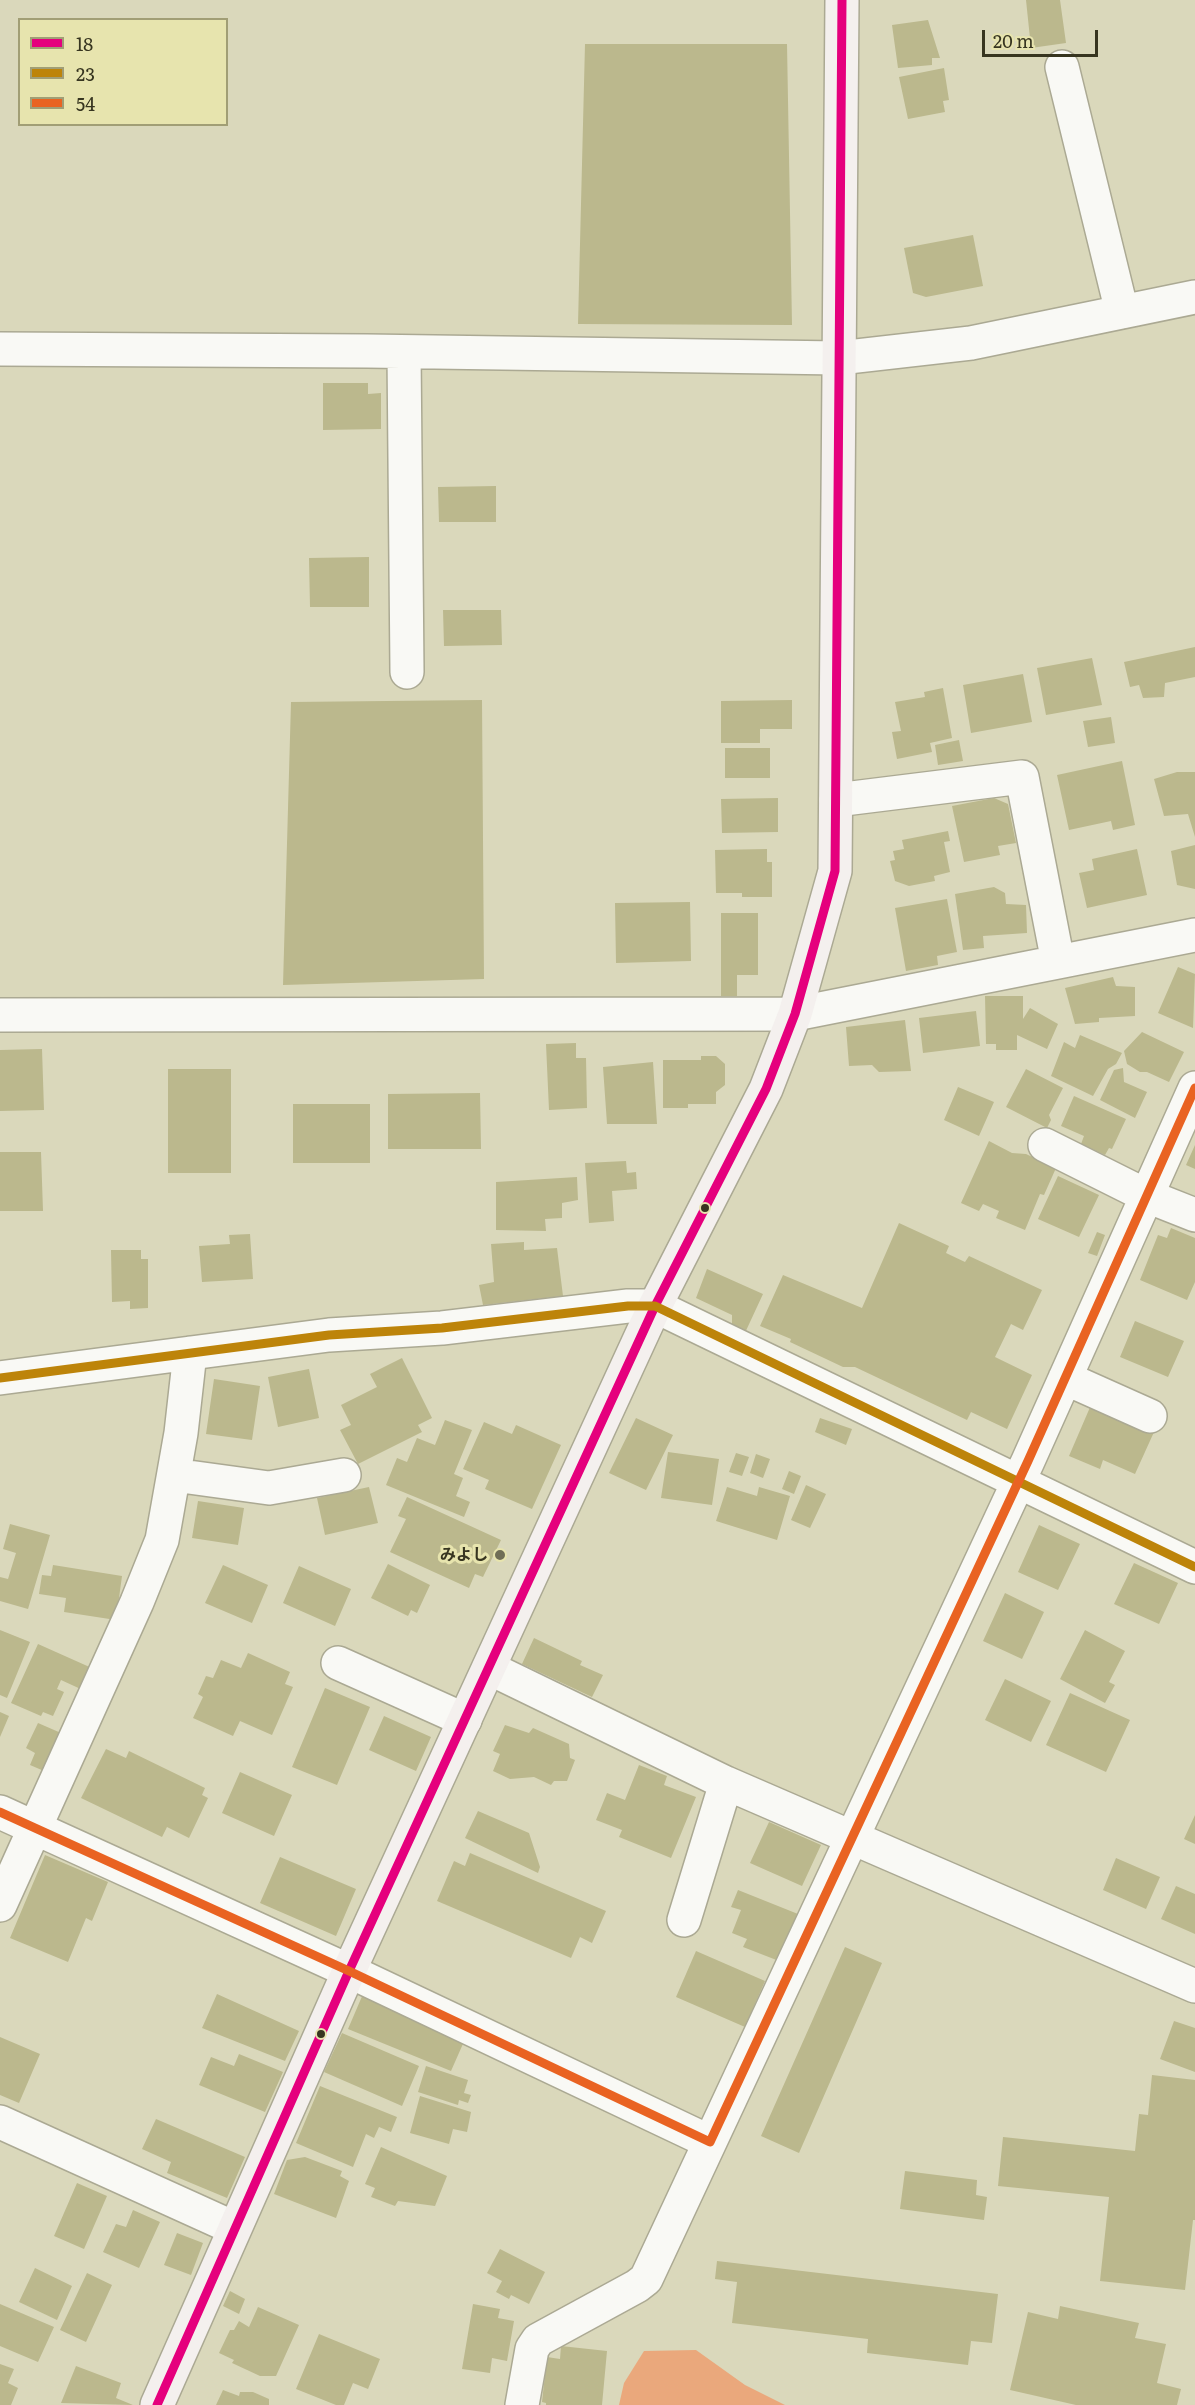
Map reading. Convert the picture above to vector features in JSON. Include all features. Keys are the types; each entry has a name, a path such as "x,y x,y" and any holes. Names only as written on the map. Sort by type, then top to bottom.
{"main road":[{"path":"157,2405 349,1971 655,1306 766,1089 795,1014 835,871 842,0"}],"street":[{"path":"1062,67 1122,312"},
{"path":"0,349 838,358 971,343 1195,297"},
{"path":"404,352 407,672"},
{"path":"836,800 1022,777 1058,962"},
{"path":"0,1016 795,1014 1195,935"},
{"path":"522,2405 532,2349 538,2340 646,2279 1018,1481 1195,1088"},
{"path":"1045,1145 1148,1196 1195,1215"},
{"path":"0,1378 329,1335 442,1328 628,1306 655,1306 1195,1568"},
{"path":"0,1905 137,1602 162,1540 174,1475 190,1353"},
{"path":"1065,1378 1150,1416"},
{"path":"174,1475 269,1488 344,1474"},
{"path":"338,1663 465,1720"},
{"path":"489,1668 726,1783 1195,1986"},
{"path":"684,1920 726,1783"},
{"path":"0,1812 349,1971 710,2142"},
{"path":"0,2121 234,2228"}],"shaded area":[{"path":"696,2350 745,2385 785,2405 619,2405 624,2383 644,2351"}],"building":[{"path":"1026,0 1060,0 1066,43 1031,48"},
{"path":"928,20 940,58 932,58 932,65 898,68 892,25"},
{"path":"585,44 787,44 792,325 578,324"},
{"path":"944,68 949,100 943,101 945,112 908,119 899,77"},
{"path":"973,235 983,286 926,297 913,293 904,248"},
{"path":"323,383 368,383 368,394 381,393 381,429 323,430"},
{"path":"496,486 496,522 439,522 438,487"},
{"path":"369,557 369,607 310,607 309,558"},
{"path":"443,610 501,610 502,645 444,646"},
{"path":"1195,647 1195,677 1165,683 1164,697 1143,698 1139,685 1130,687 1124,662"},
{"path":"1092,658 1102,705 1046,715 1037,668"},
{"path":"1023,674 1032,722 971,733 963,685"},
{"path":"943,688 952,738 930,743 932,752 897,759 892,732 901,731 895,702 925,697 924,692"},
{"path":"482,700 484,979 283,985 291,702"},
{"path":"792,700 792,729 760,729 760,743 721,743 721,701"},
{"path":"1111,717 1115,743 1088,747 1083,721"},
{"path":"959,740 963,761 938,765 935,745"},
{"path":"725,748 770,748 770,778 725,778"},
{"path":"1122,761 1135,825 1113,830 1111,821 1069,830 1057,775"},
{"path":"1177,772 1195,772 1195,837 1188,814 1164,816 1154,779"},
{"path":"778,798 778,832 722,833 721,799"},
{"path":"994,798 1008,804 1016,843 998,846 1000,855 964,862 952,806"},
{"path":"948,831 950,841 944,842 950,872 934,876 935,881 909,886 895,881 890,861 895,860 893,851 904,849 902,840"},
{"path":"1195,845 1195,889 1177,885 1171,851"},
{"path":"767,849 767,862 772,862 772,897 742,897 742,893 716,893 715,850"},
{"path":"1137,849 1147,895 1087,908 1079,873 1094,870 1092,859"},
{"path":"994,887 1005,893 1006,904 1026,905 1027,933 983,936 984,948 963,950 955,894"},
{"path":"947,899 957,952 937,956 938,965 906,971 895,908"},
{"path":"690,902 691,961 616,963 615,903"},
{"path":"721,913 758,913 758,975 737,975 737,996 721,996"},
{"path":"1178,967 1195,974 1193,1028 1158,1013"},
{"path":"1113,977 1116,986 1135,987 1135,1016 1099,1018 1099,1022 1075,1024 1065,988"},
{"path":"985,996 1023,996 1023,1019 1030,1008 1058,1024 1047,1049 1017,1035 1017,1050 996,1050 996,1044 986,1044"},
{"path":"976,1011 980,1046 923,1053 919,1018"},
{"path":"905,1020 911,1071 879,1072 872,1065 849,1066 846,1027"},
{"path":"1142,1032 1184,1052 1169,1082 1147,1072 1140,1072 1127,1064 1124,1051"},
{"path":"1080,1035 1122,1053 1116,1064 1108,1069 1093,1096 1051,1076 1064,1042 1075,1048"},
{"path":"576,1043 576,1058 586,1058 587,1108 549,1110 546,1044"},
{"path":"42,1049 44,1110 0,1111 0,1050"},
{"path":"701,1056 716,1056 725,1064 725,1085 716,1092 716,1104 688,1104 688,1108 663,1108 663,1060 701,1060"},
{"path":"653,1062 657,1124 607,1124 603,1067"},
{"path":"1123,1068 1124,1082 1147,1092 1135,1118 1100,1100 1114,1070"},
{"path":"168,1069 231,1069 231,1173 168,1173"},
{"path":"1026,1069 1063,1088 1049,1115 1051,1120 1047,1128 1006,1107"},
{"path":"958,1087 994,1102 979,1136 944,1120"},
{"path":"480,1093 481,1149 388,1149 388,1094"},
{"path":"1074,1096 1126,1119 1112,1149 1109,1148 1105,1155 1081,1144 1084,1136 1061,1126"},
{"path":"293,1104 370,1104 370,1163 293,1163"},
{"path":"989,1141 1012,1153 1026,1154 1056,1168 1044,1195 1040,1194 1025,1230 996,1218 999,1211 983,1204 979,1211 961,1203"},
{"path":"1195,1145 1195,1169 1186,1165"},
{"path":"0,1152 41,1152 43,1211 0,1211"},
{"path":"626,1161 627,1173 636,1172 637,1189 612,1191 614,1221 589,1223 585,1163"},
{"path":"1058,1176 1099,1195 1079,1237 1038,1219"},
{"path":"577,1177 578,1200 562,1203 562,1218 545,1219 546,1231 496,1230 496,1182"},
{"path":"899,1223 949,1246 946,1253 965,1262 969,1256 1042,1290 1023,1330 1011,1324 995,1357 1032,1375 1007,1429 971,1412 967,1420 855,1367 843,1367 790,1342 791,1339 760,1326 783,1275 862,1308"},
{"path":"1171,1228 1195,1238 1195,1282 1187,1300 1140,1280 1158,1235 1167,1238"},
{"path":"1097,1232 1105,1235 1097,1256 1088,1253"},
{"path":"250,1234 253,1279 202,1282 199,1246 230,1244 229,1235"},
{"path":"524,1242 524,1250 557,1248 563,1296 483,1305 479,1285 494,1282 491,1244"},
{"path":"111,1250 141,1250 141,1259 148,1259 148,1308 130,1309 130,1301 112,1302"},
{"path":"707,1269 763,1294 744,1335 732,1328 732,1315 696,1298"},
{"path":"1135,1321 1184,1341 1168,1377 1120,1357"},
{"path":"402,1358 432,1418 418,1425 422,1432 358,1464 340,1430 351,1425 341,1405 377,1387 370,1374"},
{"path":"309,1369 319,1418 278,1427 268,1377"},
{"path":"214,1379 260,1386 252,1440 206,1434"},
{"path":"1091,1405 1154,1432 1135,1474 1103,1460 1100,1469 1069,1456"},
{"path":"636,1418 673,1435 646,1490 609,1473"},
{"path":"820,1418 852,1429 846,1445 815,1432"},
{"path":"445,1420 472,1430 454,1474 463,1478 456,1496 470,1502 464,1517 386,1485 397,1458 407,1462 417,1438 435,1445"},
{"path":"484,1422 512,1434 516,1425 561,1445 532,1509 485,1489 489,1480 463,1469"},
{"path":"668,1452 719,1459 712,1505 661,1498"},
{"path":"736,1453 749,1457 742,1476 729,1472"},
{"path":"756,1454 770,1459 763,1478 750,1473"},
{"path":"789,1471 801,1476 794,1494 782,1489"},
{"path":"806,1485 826,1494 810,1528 791,1520"},
{"path":"369,1487 378,1523 325,1535 317,1498"},
{"path":"727,1487 757,1496 759,1487 790,1496 777,1540 716,1521"},
{"path":"407,1497 501,1540 483,1577 475,1574 469,1588 390,1552 406,1519 398,1516"},
{"path":"198,1501 244,1508 238,1545 192,1538"},
{"path":"10,1524 50,1535 28,1609 0,1601 0,1577 8,1579 16,1553 3,1549"},
{"path":"1039,1525 1080,1544 1058,1590 1018,1572"},
{"path":"1134,1563 1178,1583 1159,1624 1114,1604"},
{"path":"388,1564 430,1585 417,1613 411,1610 408,1616 371,1598"},
{"path":"53,1565 122,1576 116,1620 64,1612 66,1598 39,1594 42,1575 51,1576"},
{"path":"223,1565 268,1585 252,1623 205,1603"},
{"path":"299,1566 351,1589 335,1626 283,1603"},
{"path":"1005,1593 1044,1612 1022,1659 983,1641"},
{"path":"0,1630 30,1642 7,1698 0,1695"},
{"path":"1085,1630 1125,1651 1109,1682 1115,1685 1105,1703 1060,1679"},
{"path":"534,1638 582,1661 580,1665 603,1675 592,1697 522,1664"},
{"path":"38,1644 94,1669 85,1691 61,1680 57,1689 64,1692 53,1716 43,1712 41,1716 11,1703"},
{"path":"248,1653 290,1672 285,1684 293,1687 272,1735 240,1721 233,1736 193,1718 203,1697 198,1694 206,1676 213,1678 221,1660 241,1668"},
{"path":"1005,1679 1051,1701 1031,1742 985,1720"},
{"path":"325,1688 370,1707 337,1785 292,1767"},
{"path":"1070,1693 1130,1720 1106,1772 1046,1745"},
{"path":"0,1712 9,1716 0,1737"},
{"path":"384,1716 431,1737 416,1771 369,1750"},
{"path":"38,1723 61,1733 44,1771 30,1765 35,1753 26,1748"},
{"path":"505,1725 529,1733 533,1728 569,1744 570,1758 575,1760 567,1781 554,1781 551,1785 534,1777 510,1779 493,1771 500,1754 493,1751"},
{"path":"106,1749 126,1758 129,1751 205,1788 202,1795 208,1798 189,1838 167,1827 162,1837 81,1798"},
{"path":"639,1765 667,1776 664,1785 696,1797 671,1858 619,1837 622,1830 596,1820 607,1793 625,1800"},
{"path":"240,1772 292,1795 274,1836 222,1813"},
{"path":"478,1811 529,1833 540,1867 538,1873 465,1838"},
{"path":"1195,1815 1195,1844 1184,1839"},
{"path":"769,1822 821,1845 802,1886 750,1863"},
{"path":"470,1853 606,1911 592,1943 580,1937 571,1958 437,1901 454,1861 465,1866"},
{"path":"45,1855 108,1882 92,1921 86,1918 68,1962 10,1938"},
{"path":"280,1857 356,1889 336,1936 260,1903"},
{"path":"1116,1858 1160,1877 1146,1909 1103,1890"},
{"path":"1176,1886 1195,1894 1195,1934 1161,1919"},
{"path":"738,1890 798,1914 779,1961 743,1947 747,1939 732,1933 741,1910 731,1907"},
{"path":"845,1947 882,1963 799,2153 761,2136"},
{"path":"696,1951 765,1981 745,2027 676,1997"},
{"path":"217,1994 299,2031 285,2061 202,2028"},
{"path":"363,1994 466,2037 451,2071 348,2029"},
{"path":"1174,2021 1195,2028 1195,2072 1160,2059"},
{"path":"342,2033 419,2066 402,2106 324,2072"},
{"path":"0,2037 40,2054 19,2103 0,2095"},
{"path":"239,2054 283,2072 265,2112 199,2085 211,2057 234,2066"},
{"path":"426,2066 468,2080 464,2093 471,2095 468,2103 459,2100 458,2105 418,2092"},
{"path":"1152,2075 1195,2080 1195,2220 1193,2220 1185,2290 1100,2281 1109,2197 998,2186 1003,2137 1135,2151 1139,2114 1148,2115"},
{"path":"320,2086 397,2117 391,2132 379,2127 374,2138 366,2134 353,2167 296,2143"},
{"path":"420,2096 471,2112 467,2132 453,2129 449,2144 410,2133"},
{"path":"156,2119 245,2157 227,2198 167,2173 171,2162 142,2149"},
{"path":"381,2147 447,2176 435,2206 398,2201 395,2206 371,2197 375,2188 365,2184"},
{"path":"305,2157 342,2171 340,2176 349,2181 336,2218 274,2194 287,2160"},
{"path":"905,2171 977,2180 976,2195 987,2197 984,2220 900,2209"},
{"path":"77,2183 107,2196 84,2249 54,2236"},
{"path":"133,2210 160,2222 139,2268 103,2252 116,2224 126,2227"},
{"path":"177,2233 203,2243 191,2275 164,2265"},
{"path":"500,2249 545,2272 529,2304 511,2295 509,2299 496,2292 502,2281 487,2273"},
{"path":"717,2261 998,2294 992,2343 971,2341 968,2365 867,2353 868,2339 732,2323 737,2282 715,2279"},
{"path":"35,2268 72,2286 57,2320 19,2302"},
{"path":"87,2273 112,2285 86,2342 60,2330"},
{"path":"230,2291 245,2299 239,2314 223,2306"},
{"path":"0,2304 54,2327 38,2362 0,2346"},
{"path":"473,2304 500,2309 498,2318 514,2321 507,2361 492,2358 490,2373 462,2369"},
{"path":"1060,2306 1139,2323 1135,2338 1166,2344 1157,2383 1181,2389 1177,2405 1076,2405 1010,2390 1028,2312 1058,2319"},
{"path":"258,2307 299,2325 276,2376 260,2376 232,2363 234,2360 219,2353 230,2330 234,2330 239,2321 249,2327"},
{"path":"319,2334 380,2359 368,2389 353,2383 344,2405 336,2405 296,2389"},
{"path":"561,2346 607,2351 602,2405 546,2405 542,2402 547,2357 560,2359"},
{"path":"0,2364 14,2369 8,2383 18,2388 11,2405 0,2405"},
{"path":"76,2366 121,2383 116,2398 133,2405 61,2403"},
{"path":"223,2390 239,2396 240,2392 253,2392 269,2399 269,2405 216,2405"}],"transit line":[{"name":"18","path":"157,2405 349,1971 655,1306 766,1089 795,1014 835,871 842,0"},
{"name":"54","path":"0,1812 349,1971 710,2142 1028,1461 1195,1088"},
{"name":"23","path":"0,1378 329,1335 442,1328 628,1306 655,1306 1195,1567"}],"place":[{"name":"みよし","path":"500,1555"}]}
